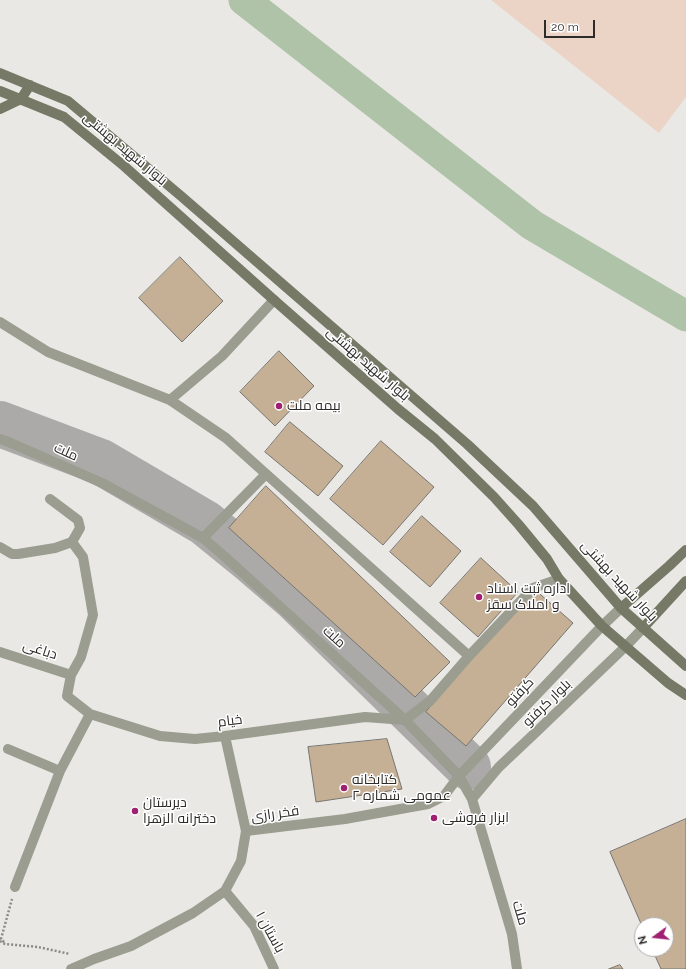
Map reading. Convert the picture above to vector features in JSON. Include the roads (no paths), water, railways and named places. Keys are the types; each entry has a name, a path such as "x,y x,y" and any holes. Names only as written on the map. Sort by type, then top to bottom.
{"main road":[{"name":"بلوار شهید بهشتی","path":"0,73 68,101 181,196 467,444 533,506 621,608 686,666"},
{"path":"0,109 21,99 30,85"},
{"name":"بلوار شهید بهشتی","path":"0,91 64,117 124,166 392,404 435,440 489,491 519,525 546,559 559,579 602,626 668,683 686,695"},
{"path":"621,608 686,550"},
{"path":"643,628 684,582"}],"street":[{"path":"170,400 222,356 274,300"},
{"path":"0,322 48,352 170,400 226,438 469,656"},
{"name":"ملت","path":"0,439 102,483 203,538 405,720 459,776 472,799 512,934 517,969"},
{"path":"203,538 266,474"},
{"path":"0,547 12,554 18,554 55,548 72,542 80,528 78,520 50,499"},
{"path":"71,675 81,657 92,615 83,557 72,542"},
{"path":"405,720 430,701 469,656 533,588 559,579"},
{"name":"کرفتو","path":"459,776 621,608"},
{"name":"بلوار کرفتو","path":"472,799 499,767 643,628"},
{"name":"دباغی","path":"0,652 71,675"},
{"name":"خیام","path":"71,675 67,696 90,714 160,736 195,739 365,718 405,720"},
{"path":"15,887 60,771 90,714"},
{"path":"225,736 246,831"},
{"path":"8,749 60,771"},
{"name":"فخر رازی","path":"71,969 131,946 193,913 225,891 241,861 246,831 344,819 428,804 444,796 459,776"},
{"name":"باستان ۱","path":"225,891 254,926 274,969"}],"waterway":[{"path":"244,0 532,225 686,316"}],"place":[{"name":"بیمه ملت","path":"279,406"},
{"name":"اداره ثبت اسناد و املاک سقز","path":"479,597"},
{"name":"کتابخانه عمومی شماره ۲","path":"344,788"},
{"name":"دیرستان دخترانه الزهرا","path":"135,811"},
{"name":"ابزار فروشی","path":"434,818"}]}
